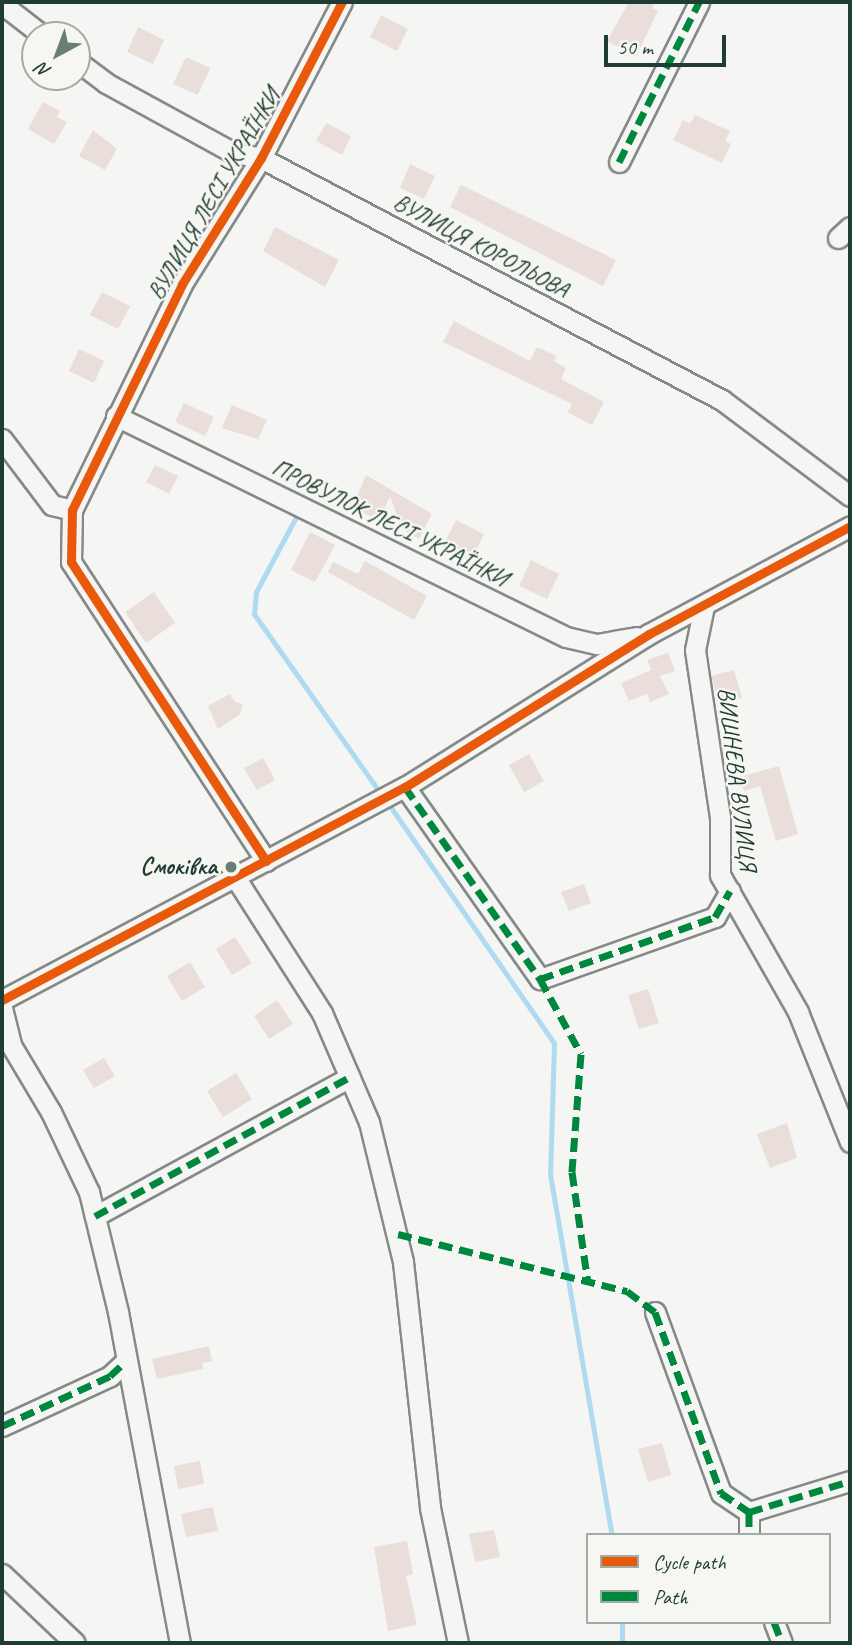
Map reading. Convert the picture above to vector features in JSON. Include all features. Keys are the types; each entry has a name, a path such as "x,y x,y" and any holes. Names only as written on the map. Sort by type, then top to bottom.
{"street":[{"name":"ВУЛИЦЯ ЛЕСІ УКРАЇНКИ","path":"266,861 71,562 72,510 182,284 261,158 342,2"},
{"path":"619,162 699,2"},
{"path":"2,5 24,21"},
{"name":"ВУЛИЦЯ КОРОЛЬОВА","path":"91,72 106,83 234,153 261,158 722,400 850,496"},
{"name":"ПРОВУЛОК ЛЕСІ УКРАЇНКИ","path":"116,416 566,637 597,644 649,634"},
{"path":"2,439 52,505 72,510"},
{"path":"2,1000 405,786 649,634 850,526"},
{"name":"ВИШНЕВА ВУЛИЦЯ","path":"704,606 695,650 720,818 720,874 798,1012 850,1142"},
{"path":"405,786 540,979 715,917 730,891"},
{"path":"235,877 322,1013 369,1122 403,1262 430,1508 458,1643"},
{"path":"2,1008 11,1045 51,1112 95,1216 118,1312 124,1363 180,1643"},
{"path":"95,1216 350,1077"},
{"path":"655,1312 721,1493 750,1512"},
{"path":"2,1426 110,1376 124,1363"},
{"path":"750,1512 850,1481"},
{"path":"749,1533 750,1512"},
{"path":"2,1574 75,1643"},
{"path":"775,1624 782,1643"}],"building":[{"path":"629,2 655,2 652,8 658,11 636,56 607,41"},
{"path":"381,15 408,29 397,51 370,37"},
{"path":"138,27 164,40 153,64 127,52"},
{"path":"186,57 210,68 198,95 173,84"},
{"path":"43,102 60,111 57,117 67,122 54,144 28,129"},
{"path":"695,115 730,131 725,141 731,144 722,163 673,140 683,120 690,124"},
{"path":"326,123 351,136 342,155 316,141"},
{"path":"93,130 117,149 105,170 79,156"},
{"path":"410,164 435,176 424,199 400,188"},
{"path":"461,185 616,260 603,286 450,207"},
{"path":"275,227 339,260 325,287 263,251"},
{"path":"102,292 130,306 118,329 90,315"},
{"path":"454,321 530,361 537,347 557,356 554,361 566,368 561,379 604,402 592,425 567,412 572,404 443,342"},
{"path":"79,349 104,361 94,383 69,371"},
{"path":"184,403 214,417 205,436 175,422"},
{"path":"232,405 267,420 258,439 222,428"},
{"path":"155,465 178,476 169,494 146,482"},
{"path":"366,475 432,514 419,539 402,529 390,496 379,520 352,508"},
{"path":"456,520 484,534 471,561 443,546"},
{"path":"310,532 335,545 315,582 291,570"},
{"path":"531,560 559,574 547,599 519,586"},
{"path":"365,561 427,596 414,620 328,572 333,562 358,574"},
{"path":"154,592 175,623 146,643 125,612"},
{"path":"668,653 675,671 660,676 669,694 650,702 647,694 629,701 621,683 651,670 647,660"},
{"path":"734,670 742,698 719,704 711,676"},
{"path":"230,694 235,702 243,704 240,714 218,729 208,706"},
{"path":"529,754 544,781 524,792 509,765"},
{"path":"263,758 275,780 257,790 244,768"},
{"path":"779,766 798,834 776,841 760,786 744,791 740,777"},
{"path":"584,884 591,903 569,911 561,892"},
{"path":"235,937 252,963 232,975 216,949"},
{"path":"190,962 205,987 182,1001 167,976"},
{"path":"648,989 659,1023 639,1029 628,995"},
{"path":"277,1000 293,1024 269,1039 254,1016"},
{"path":"104,1058 115,1076 94,1088 83,1070"},
{"path":"236,1073 252,1099 223,1117 207,1091"},
{"path":"787,1123 797,1158 770,1168 757,1134"},
{"path":"209,1346 212,1361 202,1363 203,1369 157,1379 152,1359"},
{"path":"662,1443 671,1475 648,1482 638,1449"},
{"path":"200,1461 204,1484 178,1489 174,1466"},
{"path":"213,1507 218,1531 186,1537 181,1514"},
{"path":"494,1530 500,1557 475,1562 469,1534"},
{"path":"407,1541 413,1574 406,1576 417,1625 388,1631 374,1547"}],"waterway":[{"path":"296,517 256,592 254,614 376,787"},
{"path":"392,809 554,1043 550,1174 612,1533"},
{"path":"622,1624 622,1643"}],"marked path":[{"path":"619,162 699,2"},
{"path":"405,787 540,979 581,1054 572,1172 588,1283"},
{"path":"540,979 715,917 730,891"},
{"path":"95,1216 350,1077"},
{"path":"398,1234 627,1291 655,1312 721,1493 749,1512 749,1533"},
{"path":"2,1426 110,1376 124,1363"},
{"path":"749,1512 850,1481"},
{"path":"775,1624 782,1643"}],"cycle path":[{"path":"266,861 71,562 72,510 182,284 261,158 342,2"},
{"path":"2,1000 405,787 649,634 850,526"}],"place":[{"name":"Смоківка","path":"231,867"}]}
